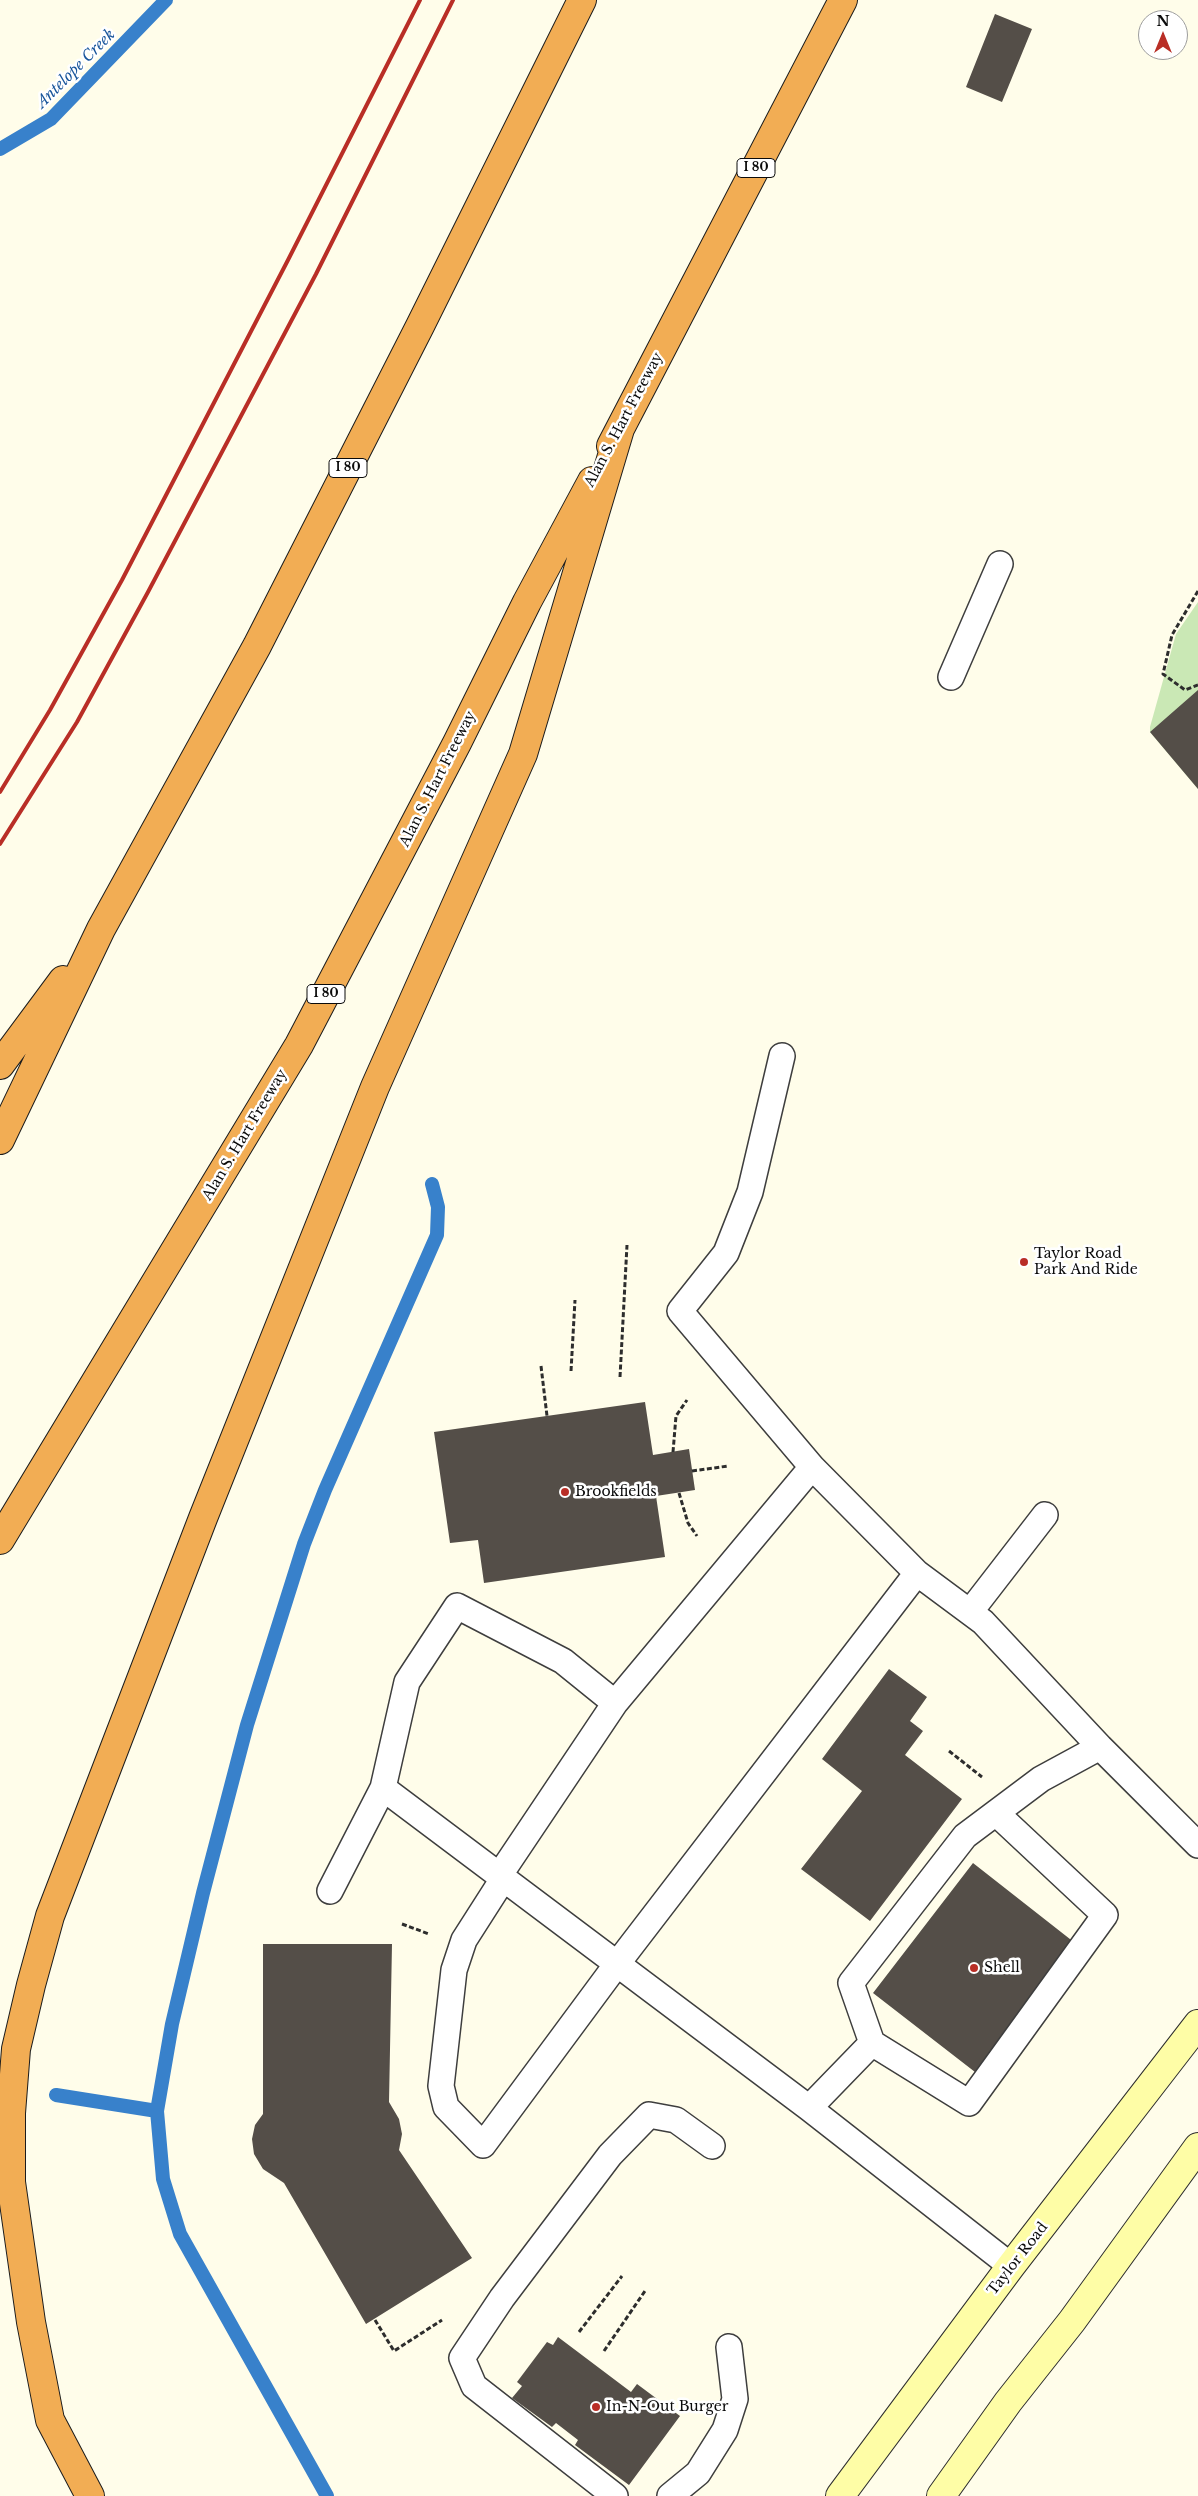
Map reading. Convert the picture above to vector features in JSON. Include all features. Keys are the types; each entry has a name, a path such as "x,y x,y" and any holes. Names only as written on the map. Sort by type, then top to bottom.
{"highway":[{"name":"I 80","path":"0,1140 101,929 257,646 420,326 582,0"},
{"name":"Alan S. Hart Freeway","path":"0,1540 299,1045 457,743 527,602 620,429 843,0"},
{"path":"90,2496 50,2420 31,2322 11,2182 11,2113 16,2049 31,1985 50,1916 203,1518 374,1087 523,754 620,429"},
{"path":"0,1065 101,929"}],"main road":[{"name":"Taylor Road","path":"840,2496 1011,2266 1198,2024"},
{"path":"941,2496 1008,2402 1072,2321 1198,2147"}],"lane":[{"path":"951,676 997,572"},
{"path":"782,1056 750,1192 726,1253 680,1311 812,1467 917,1573 970,1612 1100,1747 1198,1845"},
{"path":"812,1467 615,1703 501,1877 464,1940 454,1970 441,2086 446,2107 483,2145 617,1964 917,1573"},
{"path":"970,1612 1045,1515"},
{"path":"330,1890 382,1788 407,1682 457,1606 563,1661 615,1703"},
{"path":"996,1813 1105,1916 969,2103 872,2043 852,1983 965,1836 1041,1779 1100,1747"},
{"path":"382,1788 809,2108 1011,2266"},
{"path":"809,2108 872,2043"},
{"path":"615,2496 474,2386 462,2358 502,2298 610,2155 649,2115 676,2120 712,2146"},
{"path":"670,2496 698,2472 725,2430 735,2399 728,2347"}],"path":[{"path":"1198,591 1172,635 1163,674 1185,690 1198,685"},
{"path":"620,1377 627,1245"},
{"path":"571,1371 574,1300"},
{"path":"541,1366 548,1416"},
{"path":"673,1452 676,1416 687,1400"},
{"path":"692,1471 728,1466"},
{"path":"679,1493 688,1523 697,1536"},
{"path":"578,2332 622,2276"},
{"path":"604,2351 645,2291"},
{"path":"374,2320 394,2351 444,2319"}],"green space":[{"path":"1198,602 1198,789 1150,732 1150,727 1176,634"}],"building":[{"path":"995,14 1032,29 1002,102 966,87"},
{"path":"1198,690 1198,789 1150,732"},
{"name":"Brookfields","path":"645,1402 653,1455 689,1449 695,1490 656,1496 665,1557 484,1583 478,1540 450,1543 434,1432"},
{"path":"889,1669 927,1697 910,1721 923,1731 905,1755 962,1799 870,1921 801,1869 862,1791 822,1759"},
{"name":"Shell","path":"973,1863 1075,1943 975,2072 873,1993"},
{"path":"263,1944 392,1944 389,2102 399,2119 402,2134 399,2150 472,2258 366,2324 284,2183 263,2169 254,2154 252,2139 255,2125 263,2114"},
{"name":"In-N-Out Burger","path":"558,2337 631,2392 637,2384 680,2416 629,2485 575,2445 578,2440 556,2423 552,2427 512,2398 522,2386 517,2382 547,2342 553,2345"}],"waterway":[{"name":"Antelope Creek","path":"0,149 51,119 166,0"},
{"path":"327,2496 180,2234 163,2179 157,2111 172,2024 203,1893 247,1725 304,1544 325,1490 437,1235 438,1207 432,1184"},
{"path":"56,2095 157,2111"}],"railway":[{"path":"0,792 50,710 122,580 420,0"},
{"path":"0,844 77,722 148,592 316,274 453,0"}],"place":[{"name":"Taylor Road Park And Ride","path":"1024,1262"},
{"name":"Brookfields","path":"565,1492"},
{"name":"Shell","path":"974,1968"},
{"name":"In-N-Out Burger","path":"596,2407"}]}
